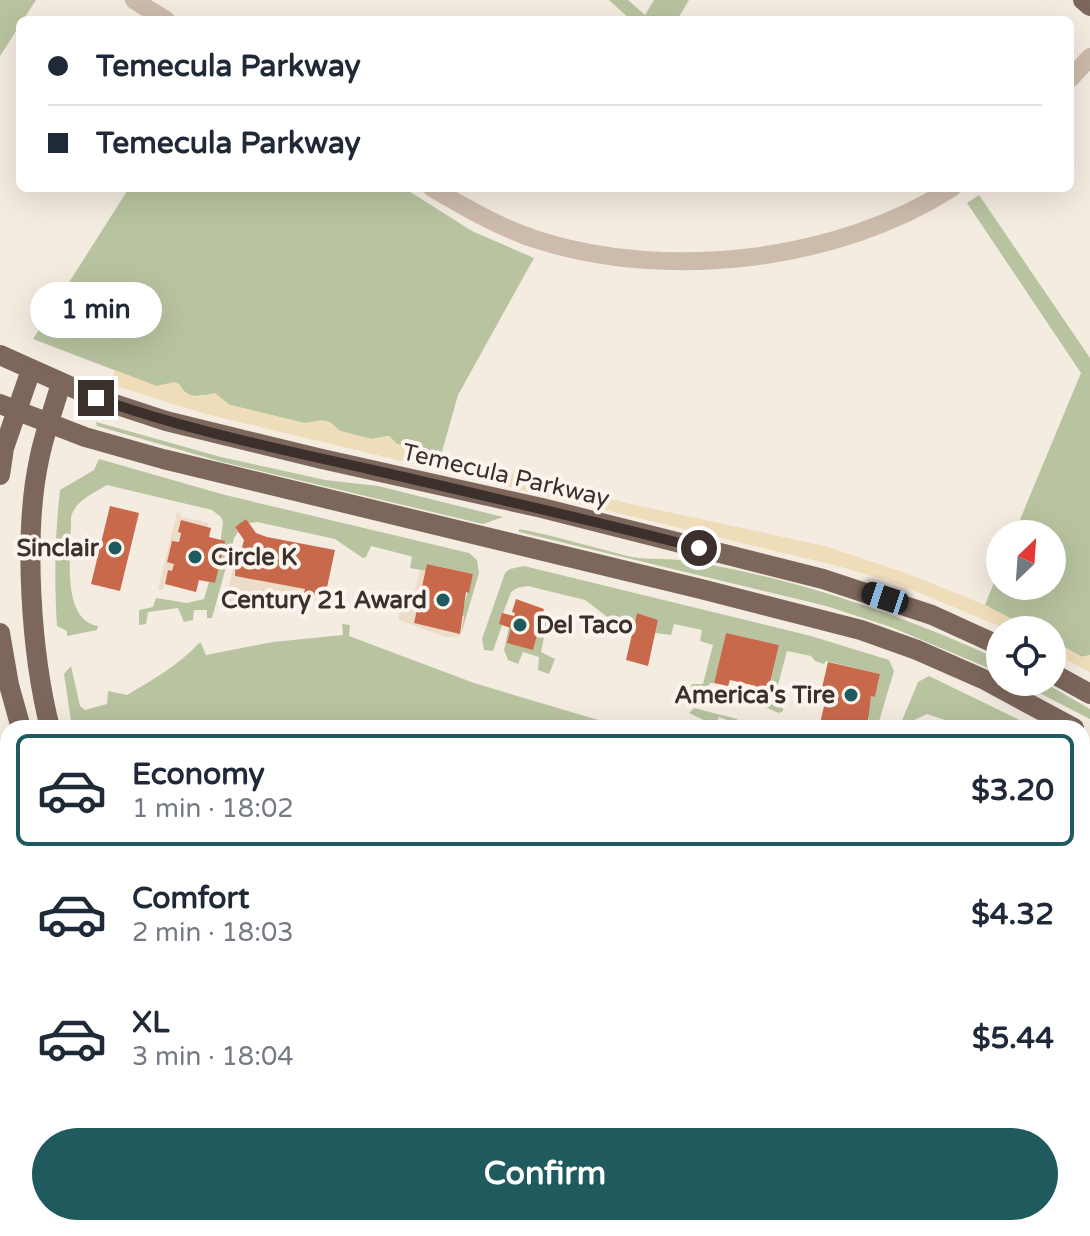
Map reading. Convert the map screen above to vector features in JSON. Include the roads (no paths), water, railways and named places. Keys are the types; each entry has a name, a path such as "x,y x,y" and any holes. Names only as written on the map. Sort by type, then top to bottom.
{"main road":[{"path":"1083,0 1090,6"},
{"name":"Temecula Parkway","path":"0,355 99,399 236,439 542,508 823,579 932,615 986,640"},
{"path":"0,475 8,408 31,370"},
{"path":"48,720 39,685 32,540 38,460 61,383"},
{"path":"8,408 49,425 163,459 861,630 983,679 1059,720"},
{"path":"0,633 19,720"},
{"path":"1066,681 1090,694"}],"street":[{"path":"134,0 160,16"},
{"path":"1074,75 1090,57"},
{"path":"439,192 481,217 541,241 603,254 662,261 737,258 816,246 925,205 946,192"}],"place":[{"name":"Sinclair","path":"115,548"},
{"name":"Circle K","path":"195,557"},
{"name":"Century 21 Award","path":"443,600"},
{"name":"Del Taco","path":"520,625"},
{"name":"America's Tire","path":"851,695"}]}
